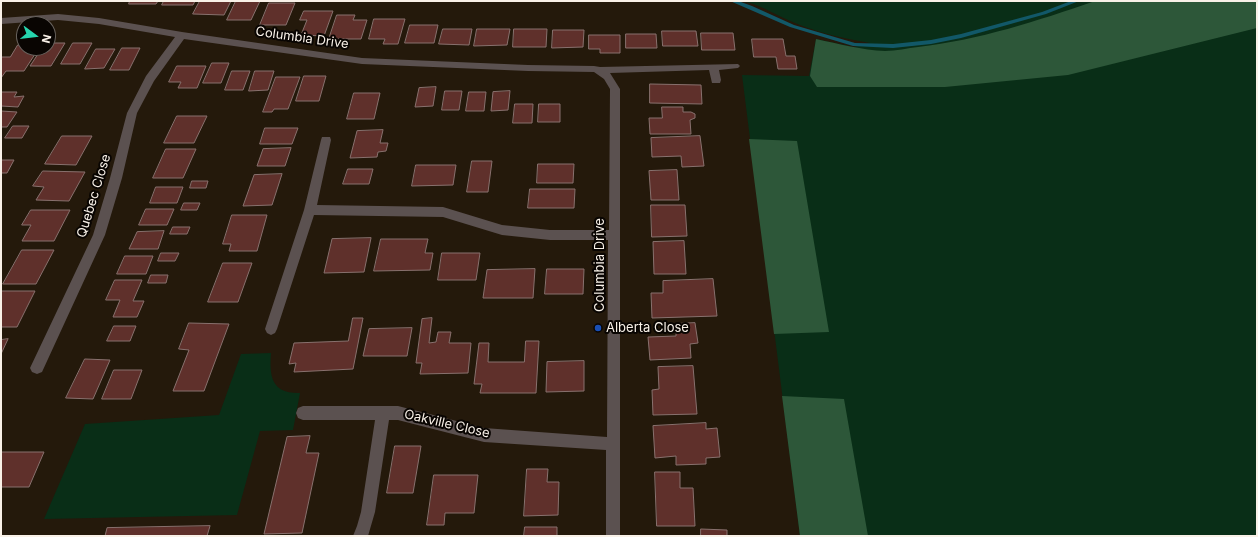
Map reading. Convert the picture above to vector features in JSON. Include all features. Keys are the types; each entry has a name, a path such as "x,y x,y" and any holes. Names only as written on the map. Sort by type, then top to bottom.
{"street":[{"name":"Columbia Drive","path":"1,22 58,17 99,21 182,35 362,61 602,70 734,66"},
{"name":"Quebec Close","path":"37,368 99,235 116,178 132,113 150,79 182,35"},
{"path":"713,67 716,80"},
{"name":"Columbia Drive","path":"602,70 610,79 615,89 613,536"},
{"path":"271,329 310,210 326,140"},
{"path":"310,210 443,212 502,230 550,236 614,235"},
{"path":"360,536 364,529 368,512 382,412"},
{"name":"Oakville Close","path":"302,413 398,413 484,435 614,444"}],"green space":[{"path":"742,1 1257,1 1257,536 800,536 742,75 809,76 816,39 854,47 870,43 838,37 808,28 760,6"},
{"path":"1095,1 1257,1 1257,28 1068,75 945,87 817,87 810,76 816,39 868,49 885,51 898,50 941,44 986,35 1051,16"},
{"path":"749,139 797,141 829,332 774,334"},
{"path":"271,353 271,370 274,382 283,391 300,393 293,430 260,431 237,515 44,519 85,424 219,415 241,354"},
{"path":"782,396 844,399 868,536 800,536"}],"building":[{"path":"130,1 158,1 156,4 129,4"},
{"path":"164,1 195,1 193,5 162,5"},
{"path":"200,1 231,1 224,15 193,14"},
{"path":"236,1 260,1 251,20 227,20"},
{"path":"269,3 295,3 286,25 260,25"},
{"path":"304,11 333,11 324,36 301,35 307,20 300,20"},
{"path":"337,15 355,15 353,20 367,20 361,39 329,39"},
{"path":"374,19 405,19 398,44 383,44 385,39 369,39"},
{"path":"410,25 438,25 434,43 405,43"},
{"path":"443,29 472,29 469,45 439,44"},
{"path":"477,29 510,29 507,45 474,46"},
{"path":"514,29 547,29 546,47 513,47"},
{"path":"553,30 584,30 583,47 552,48"},
{"path":"662,31 696,31 698,46 663,46"},
{"path":"701,33 733,33 735,50 702,50"},
{"path":"626,34 656,34 657,48 626,48"},
{"path":"589,35 620,35 620,53 600,53 600,49 589,49"},
{"path":"752,39 783,39 786,56 795,56 797,69 778,69 776,57 754,57"},
{"path":"56,43 65,43 51,66 30,66 37,56 56,56"},
{"path":"73,43 92,43 80,64 61,64"},
{"path":"16,48 16,56 34,56 24,71 6,71 1,78 1,57 10,57"},
{"path":"122,48 140,48 129,70 110,70"},
{"path":"96,49 115,49 104,68 85,69"},
{"path":"212,63 229,63 221,83 203,83"},
{"path":"177,66 206,66 197,88 178,88 181,82 169,82"},
{"path":"232,71 250,71 243,90 225,90"},
{"path":"255,71 274,71 268,90 249,91"},
{"path":"304,76 326,76 319,101 296,101"},
{"path":"276,77 300,77 288,109 274,109 272,112 263,112"},
{"path":"650,84 701,85 702,104 650,103"},
{"path":"436,87 433,106 415,107 419,88"},
{"path":"445,91 462,91 459,110 442,110"},
{"path":"510,91 508,110 491,111 493,92"},
{"path":"1,92 17,92 14,97 24,96 18,107 1,106"},
{"path":"469,92 486,92 484,111 466,111"},
{"path":"354,93 380,93 374,119 347,119"},
{"path":"515,104 533,104 532,123 513,123"},
{"path":"539,104 560,104 560,122 538,122"},
{"path":"662,107 683,107 683,112 691,112 695,114 695,118 690,120 691,134 650,134 649,118 662,118"},
{"path":"1,111 17,112 7,127 1,127"},
{"path":"177,116 207,116 194,143 164,143"},
{"path":"13,126 29,126 22,138 5,138"},
{"path":"265,128 298,128 292,144 260,144"},
{"path":"383,130 380,143 388,143 386,151 378,152 377,157 350,158 357,131"},
{"path":"62,136 92,136 76,165 45,164"},
{"path":"700,136 704,166 682,167 681,156 652,157 651,138"},
{"path":"291,148 285,166 257,166 263,149"},
{"path":"166,149 196,149 183,178 153,178"},
{"path":"1,160 14,160 7,173 1,173"},
{"path":"472,161 492,161 488,192 467,192"},
{"path":"538,164 574,164 573,183 537,183"},
{"path":"416,165 456,165 453,185 412,186"},
{"path":"348,169 373,169 369,184 343,184"},
{"path":"677,170 679,200 651,200 649,171"},
{"path":"43,171 85,172 69,201 36,200 44,187 33,186"},
{"path":"282,174 272,205 243,206 254,175"},
{"path":"192,181 208,181 206,188 190,188"},
{"path":"156,187 183,187 177,203 150,203"},
{"path":"530,189 575,189 574,208 528,208"},
{"path":"184,203 200,203 197,210 181,210"},
{"path":"651,205 685,205 687,236 652,237"},
{"path":"146,209 174,209 167,225 139,225"},
{"path":"31,210 70,210 54,241 22,241 31,225 22,225"},
{"path":"232,215 267,215 257,251 229,251 231,244 223,244"},
{"path":"173,227 190,227 187,234 170,234"},
{"path":"164,231 158,249 129,249 137,232"},
{"path":"371,238 364,272 324,273 332,239"},
{"path":"381,239 428,239 425,253 433,253 430,270 374,271"},
{"path":"684,241 686,274 654,274 653,242"},
{"path":"22,250 54,250 36,284 3,284"},
{"path":"161,253 179,253 175,261 158,261"},
{"path":"442,253 480,253 476,280 438,280"},
{"path":"125,256 153,256 146,274 117,274"},
{"path":"223,263 252,263 238,302 208,302"},
{"path":"535,269 533,298 483,298 487,270"},
{"path":"547,269 584,269 583,294 545,294"},
{"path":"151,275 168,275 166,283 148,283"},
{"path":"713,279 717,316 652,318 651,293 663,293 663,281"},
{"path":"115,280 142,280 133,301 144,301 137,317 113,317 120,300 106,300"},
{"path":"1,291 35,291 17,327 1,327"},
{"path":"353,318 363,318 353,369 294,372 296,363 289,364 294,343 348,341"},
{"path":"432,318 429,343 436,342 438,332 451,332 449,343 471,343 468,373 420,374 422,363 416,363 422,319"},
{"path":"189,323 229,324 204,391 173,391 189,350 179,349"},
{"path":"695,323 698,343 690,344 691,358 650,360 648,337 676,336 676,324"},
{"path":"114,326 136,326 130,341 107,341"},
{"path":"412,328 407,356 363,356 369,329"},
{"path":"8,339 1,354 1,340"},
{"path":"526,341 539,341 536,393 480,393 482,384 474,384 479,343 489,343 488,362 524,362"},
{"path":"85,359 110,360 93,399 66,398"},
{"path":"584,361 584,391 546,392 547,362"},
{"path":"693,366 697,414 653,415 652,390 659,389 658,367"},
{"path":"114,370 142,370 131,399 102,399"},
{"path":"706,423 706,429 717,428 720,457 706,458 706,464 676,465 676,456 655,458 653,426"},
{"path":"310,436 306,453 319,453 302,533 264,534 287,437"},
{"path":"395,446 421,446 413,493 387,493"},
{"path":"1,452 44,452 29,487 1,487"},
{"path":"527,469 548,469 547,482 559,482 558,515 524,516"},
{"path":"655,472 680,472 680,488 693,488 695,526 657,526"},
{"path":"434,475 478,475 474,513 445,513 444,525 427,525"},
{"path":"210,526 207,536 105,536 107,528"},
{"path":"525,527 557,527 557,536 524,536"},
{"path":"701,529 727,530 727,536 701,536"}],"waterway":[{"path":"733,1 792,26 855,45 893,46 931,42 961,36 1044,13 1076,1"}],"place":[{"name":"Alberta Close","path":"598,328"}]}
